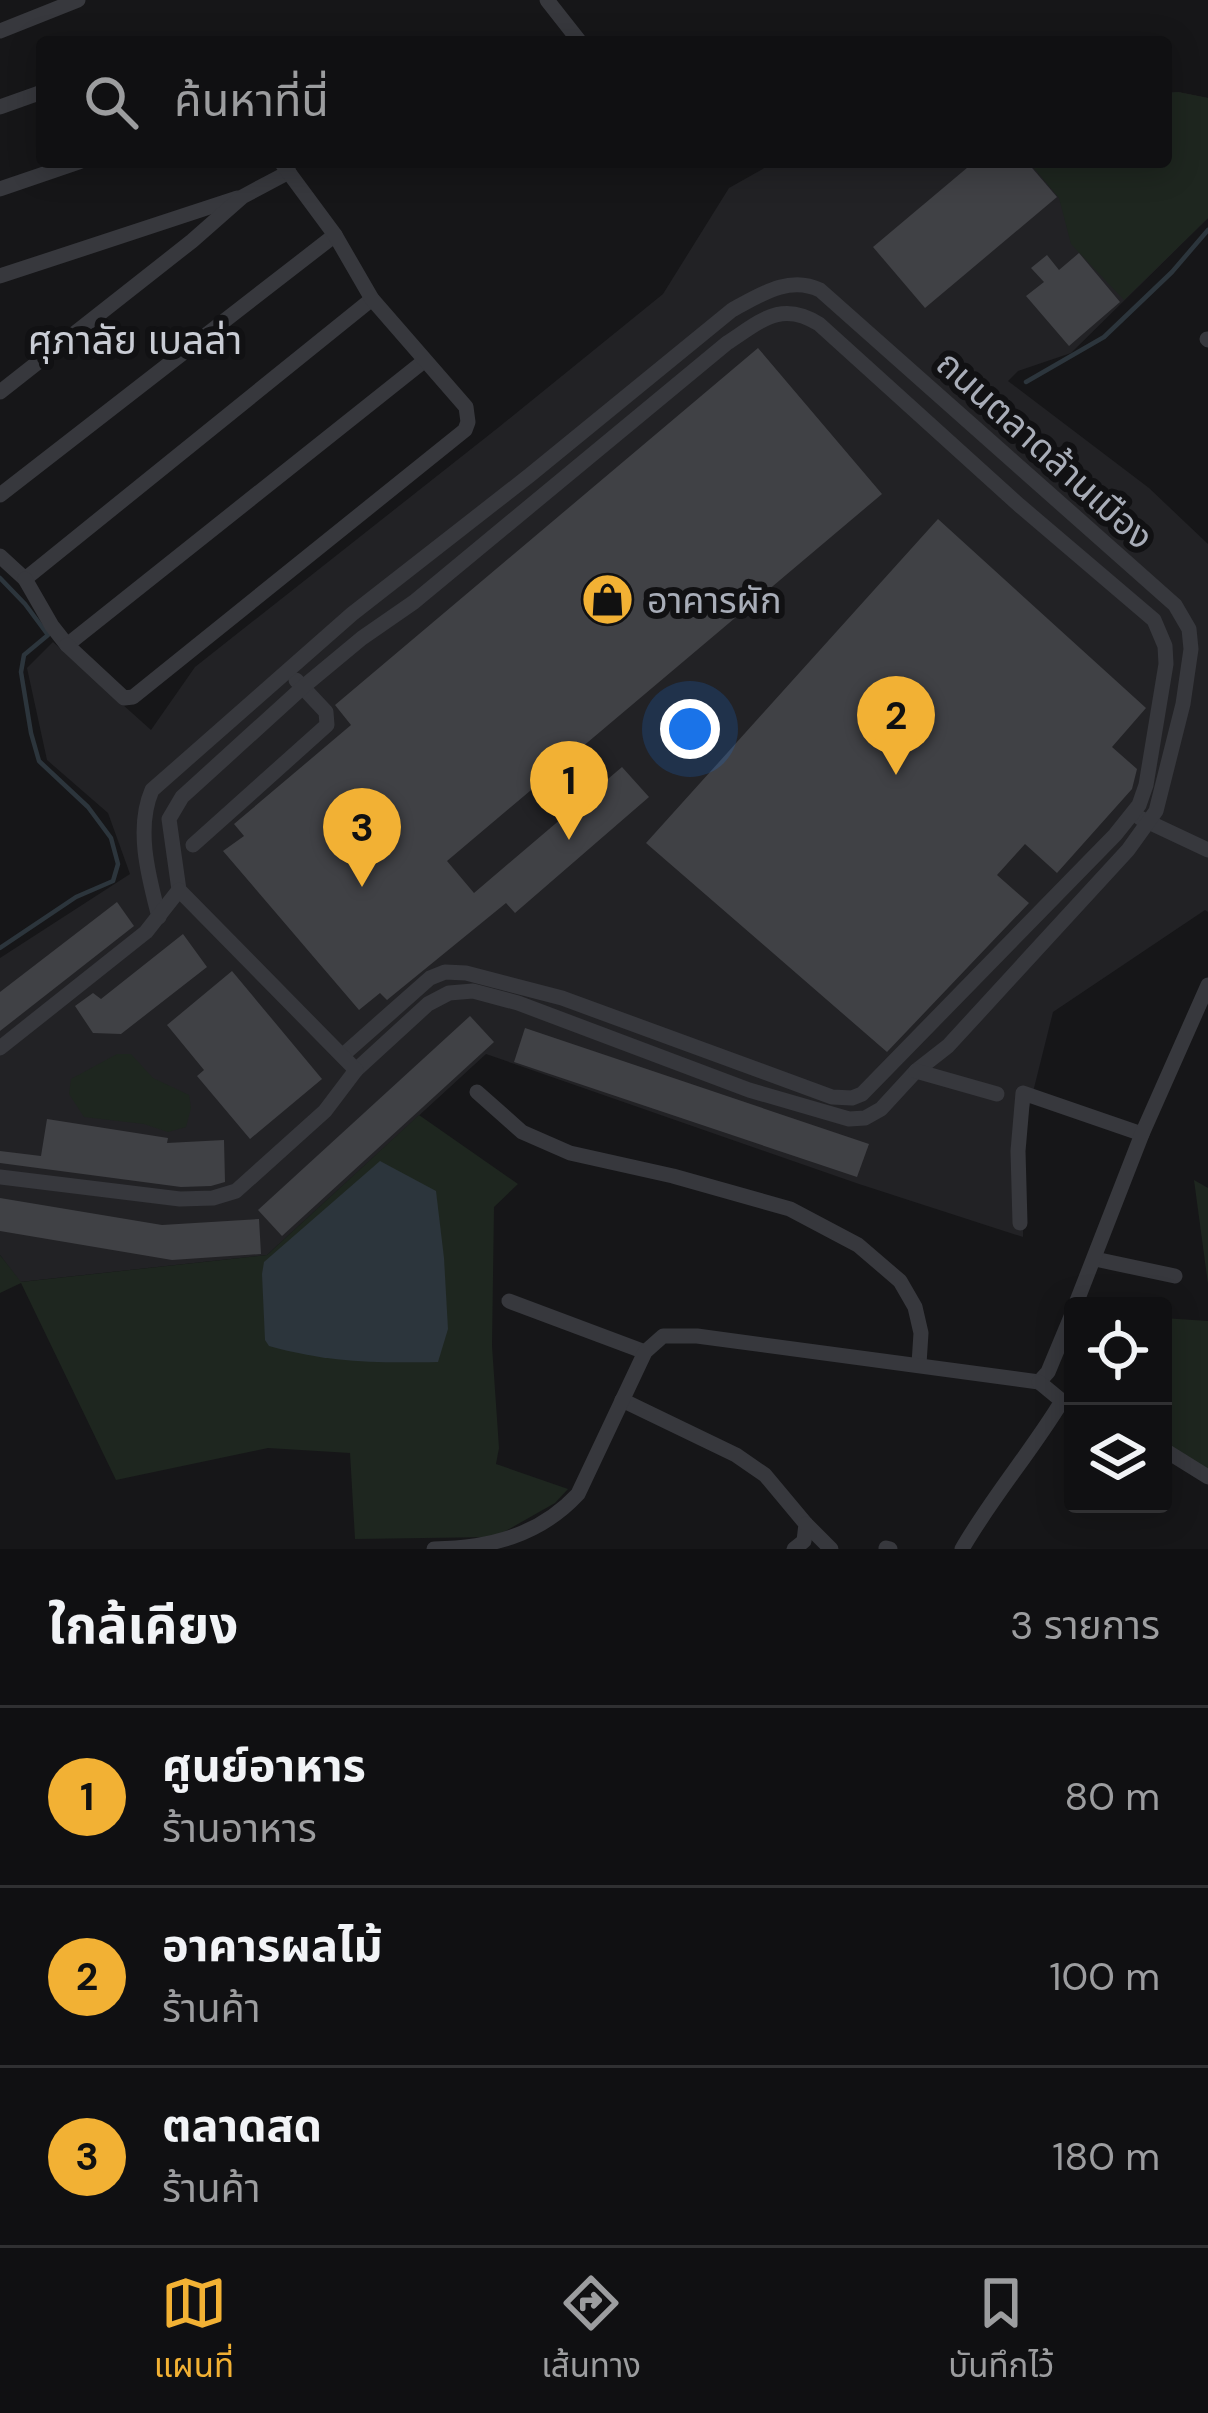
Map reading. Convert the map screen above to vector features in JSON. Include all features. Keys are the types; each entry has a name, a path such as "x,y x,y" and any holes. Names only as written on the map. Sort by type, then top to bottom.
{"street":[{"path":"0,32 78,0"},
{"path":"557,3 576,36"},
{"path":"0,107 36,94"},
{"path":"0,189 62,168"},
{"path":"0,392 242,196 284,168"},
{"path":"0,556 26,579 67,645 124,698 139,694 465,430 466,407 372,299 335,235 286,168"},
{"path":"0,276 242,196"},
{"path":"0,495 335,235"},
{"name":"ถนนตลาดล้านเมือง","path":"159,917 145,833 145,806 152,790 352,614 733,310 790,284 820,290 1175,605 1189,629 1192,649 1183,704 1156,811 1115,835 872,1087 851,1098 832,1096 562,998 445,972 430,978 343,1055"},
{"path":"26,579 372,299"},
{"name":"ถนนตลาดล้านเมือง","path":"0,1178 180,1199 213,1198 236,1190 325,1111 356,1070 428,1004 448,993 473,992 518,1003 748,1090 838,1118 866,1118 948,1046 1128,850 1146,785 1165,646 1154,620 828,332 803,314 786,311 767,317 728,343 414,602 303,687 182,797 172,813 170,838 179,890"},
{"path":"828,332 845,313"},
{"path":"67,645 424,361"},
{"path":"962,453 979,432"},
{"path":"580,434 596,452"},
{"path":"445,541 462,563"},
{"path":"1129,599 1144,578"},
{"path":"193,845 327,725 326,712 288,671"},
{"path":"1140,818 1208,850"},
{"path":"0,1048 146,932 179,890 356,1070"},
{"path":"1042,909 1060,923"},
{"path":"1079,1297 1142,1134 1208,985"},
{"path":"926,1028 948,1046"},
{"path":"916,1070 997,1094"},
{"path":"477,1092 522,1132 571,1153 790,1209 858,1245 900,1281 915,1307 921,1333 920,1364"},
{"path":"1020,1223 1018,1151 1023,1093 1142,1134"},
{"path":"1095,1259 1175,1276"},
{"path":"509,1301 645,1352"},
{"path":"1040,1382 1064,1333"},
{"path":"434,1549 502,1543 561,1513 578,1494 645,1352 663,1336 697,1336 1040,1382 1064,1402"},
{"path":"622,1400 736,1455 765,1475 831,1549"},
{"path":"962,1549 1066,1405"},
{"path":"1172,1455 1208,1477"},
{"path":"794,1549 804,1541 806,1524"}],"shaded area":[{"path":"1172,92 1208,98 1208,218 1071,353 1018,371 1008,381 1149,488 1208,544 1208,912 1053,1012 1024,1128 1023,1237 486,1054 267,1255 20,1282 0,1255 0,958 130,874 108,813 47,760 27,668 53,642 151,730 195,667 663,294 729,188 764,168 1172,168"},
{"path":"1172,92 1208,98 1208,218 1124,300 1071,244 1059,198 1034,168 1172,168"},
{"path":"117,1054 131,1054 153,1078 189,1095 186,1127 168,1132 144,1124 84,1117 69,1094 71,1079"},
{"path":"419,1115 518,1184 494,1207 496,1464 568,1489 555,1503 495,1537 355,1539 350,1453 268,1448 116,1480 21,1283 0,1293 0,1255 21,1282 267,1255"},
{"path":"380,1161 436,1191 448,1329 438,1362 353,1361 269,1346 265,1340 264,1262"},
{"path":"1194,1180 1208,1188 1208,1284"},
{"path":"1172,1319 1208,1321 1208,1477 1172,1455"}],"building":[{"path":"967,168 1032,168 1057,197 925,308 873,247"},
{"path":"1079,253 1120,302 1069,346 1026,296 1044,282 1031,268 1047,255 1059,270"},
{"name":"อาคารผัก","path":"758,348 882,494 447,861 474,893 622,767 649,797 515,913 506,903 387,1000 380,993 359,1010 223,851 244,836 234,824 351,725 335,705"},
{"path":"938,519 1146,708 1112,747 1137,769 1132,789 1057,873 1025,844 997,875 1029,903 887,1052 646,843"},
{"path":"117,902 134,926 0,1031 0,992"},
{"path":"183,934 207,967 121,1034 93,1033 75,1006 93,993 101,999"},
{"path":"232,971 322,1079 250,1139 197,1076 204,1070 167,1025"},
{"path":"470,1016 494,1042 282,1236 258,1210"},
{"path":"525,1028 869,1144 857,1177 514,1062"},
{"path":"47,1119 168,1138 167,1143 224,1140 225,1182 181,1187 0,1163 0,1151 41,1156"},
{"path":"0,1198 162,1225 259,1219 261,1254 172,1260 0,1231"}],"waterway":[{"path":"1026,382 1104,337 1208,230"},
{"path":"0,578 48,635 24,655 21,672 39,761 88,807 111,838 118,864 113,881 76,897 0,948"}],"place":[{"name":"อาคารผัก","path":"608,600"},
{"name":"อาคารผลไม้","path":"896,775"},
{"name":"ศูนย์อาหาร","path":"569,840"},
{"name":"ตลาดสด","path":"362,887"}],"district":[{"name":"ศุภาลัย เบลล่า","path":"135,340"}]}
